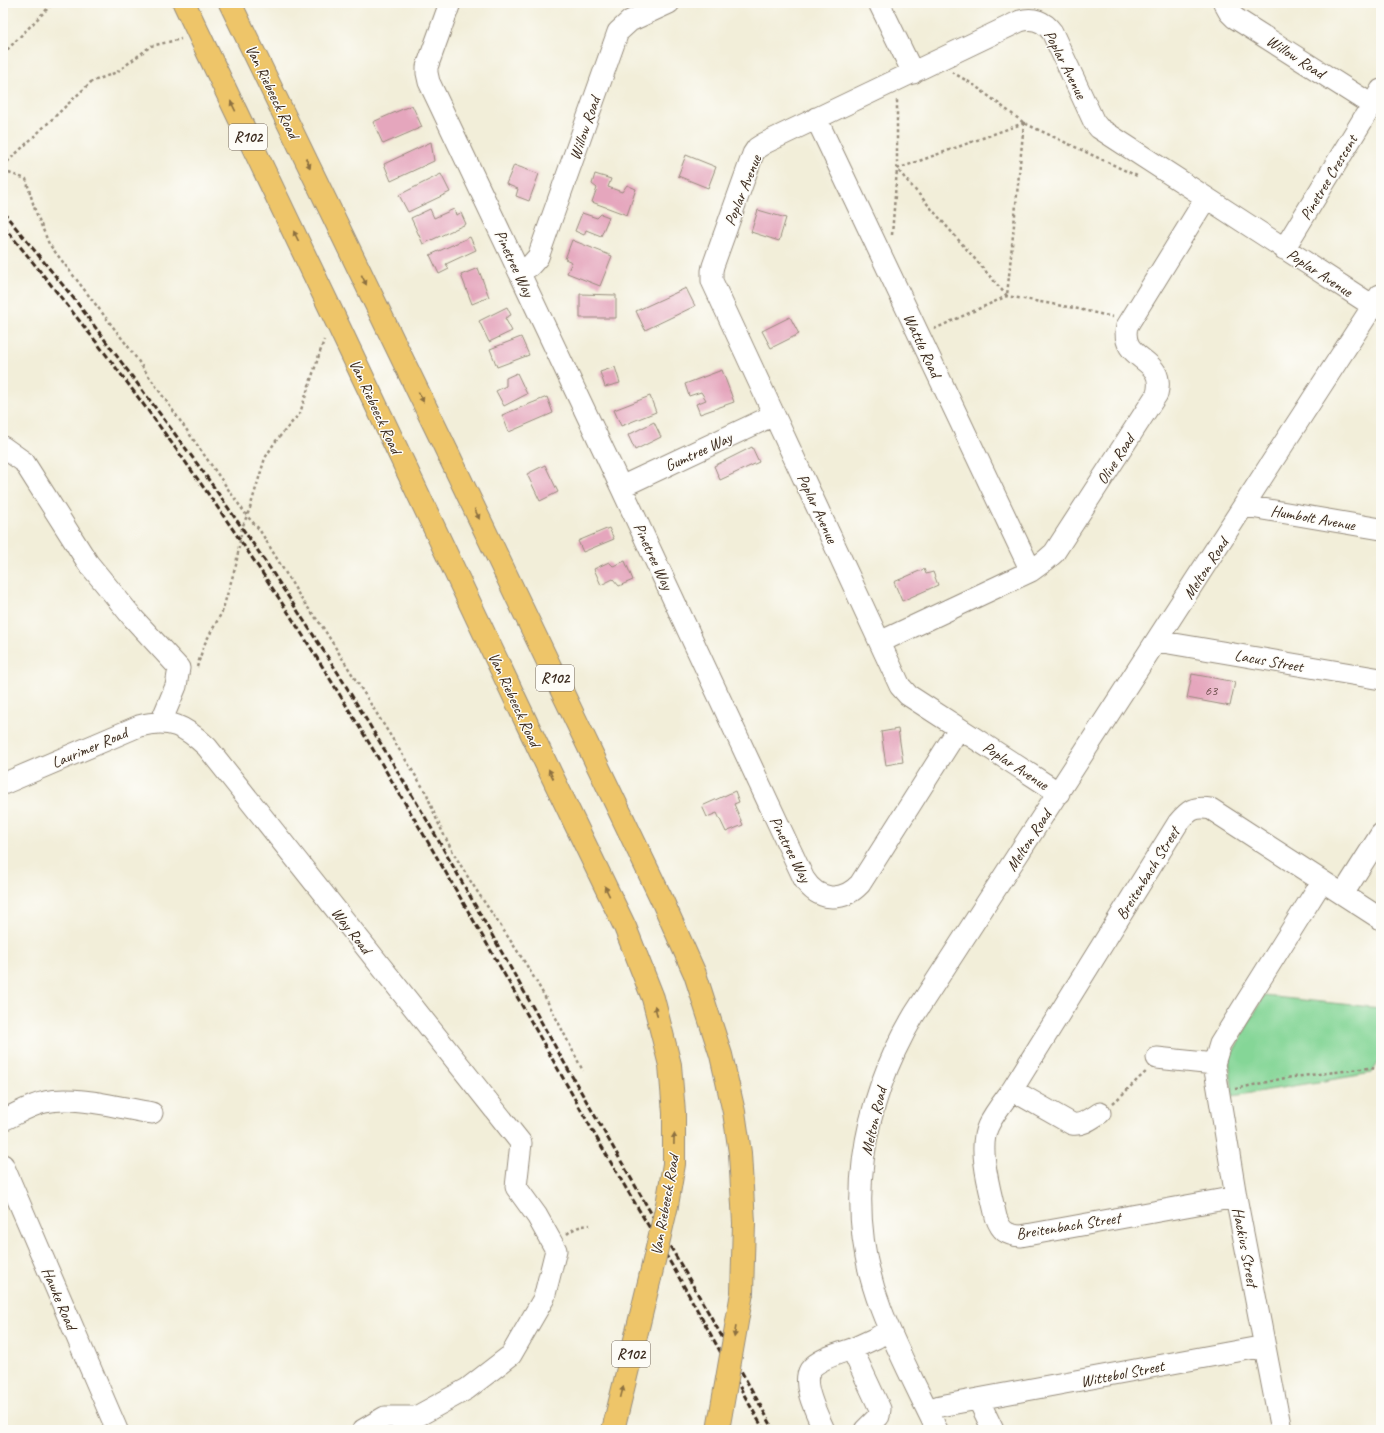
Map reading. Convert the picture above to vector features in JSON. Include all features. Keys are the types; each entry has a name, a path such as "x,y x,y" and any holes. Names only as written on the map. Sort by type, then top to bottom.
{"main road":[{"name":"Van Riebeeck Road","path":"184,3 625,927 653,998 670,1065 674,1113 674,1157 667,1205 613,1430"},
{"name":"Van Riebeeck Road","path":"230,3 446,448 672,922 695,974 721,1055 734,1112 740,1153 744,1216 742,1294 718,1430"}],"street":[{"name":"Pinetree Way","path":"450,3 429,62 427,77 804,879 811,888 826,896 839,897 851,892 860,884 959,728"},
{"name":"Willow Road","path":"519,272 530,266 538,257 618,32 625,24 669,3"},
{"path":"879,3 913,72"},
{"name":"Willow Road","path":"1224,3 1235,18 1376,98"},
{"name":"Poplar Avenue","path":"1059,793 908,695 904,691 880,642 714,286 711,276 753,154 765,143 816,118 1020,21 1032,19 1042,22 1048,26 1052,32 1094,122 1099,128 1284,249 1377,300"},
{"name":"Pinetree Crescent","path":"1284,249 1376,98"},
{"name":"Wattle Road","path":"816,118 1031,571"},
{"name":"Olive Road","path":"880,642 1031,571 1054,553 1156,394 1158,382 1156,372 1149,363 1134,353 1127,342 1126,331 1130,321 1206,198"},
{"name":"Melton Road","path":"937,1430 889,1330 873,1286 864,1240 861,1203 863,1157 867,1134 879,1090 895,1049 914,1015 1377,300"},
{"name":"Gumtree Way","path":"621,487 774,415"},
{"path":"3,447 24,462 88,563 133,618 179,668 169,724"},
{"name":"Humbolt Avenue","path":"1244,506 1381,529"},
{"name":"Lacus Street","path":"1157,641 1381,679"},
{"name":"Laurimer Road","path":"3,784 139,726 169,724"},
{"name":"Way Road","path":"169,724 195,736 207,747 521,1143 516,1187 555,1247"},
{"name":"Breitenbach Street","path":"1236,1196 1021,1236 1011,1236 1002,1228 996,1217 985,1161 984,1143 988,1126 1012,1090 1178,823 1195,808 1202,807 1211,809 1381,919"},
{"path":"1343,894 1381,834"},
{"name":"Hackius Street","path":"1281,1430 1236,1196 1214,1064 1220,1044 1322,881"},
{"path":"1158,1058 1214,1064"},
{"path":"1012,1090 1072,1124 1077,1125 1100,1113"},
{"path":"3,1120 33,1105 46,1101 63,1100 82,1100 152,1113"},
{"name":"Hawke Road","path":"3,1165 117,1430"},
{"path":"363,1430 385,1417 416,1417 468,1389 511,1355 544,1298 556,1250 555,1247"},
{"path":"824,1430 810,1396 808,1380 811,1370 819,1363 876,1338 889,1330"},
{"name":"Wittebol Street","path":"928,1410 940,1406 1265,1346"},
{"path":"852,1349 880,1409 879,1416 865,1430"},
{"path":"978,1399 994,1430"}],"path":[{"path":"3,54 53,3"},
{"path":"3,166 91,82 117,72 151,46 183,38"},
{"path":"934,62 974,85 1024,123 1143,178"},
{"path":"882,257 890,252 897,169 897,92 893,82"},
{"path":"897,169 1024,123"},
{"path":"1007,296 1024,123"},
{"path":"897,169 1007,296"},
{"path":"3,171 26,180 35,210 49,244 127,345 247,516 260,529 302,600 322,626 427,794 434,816 451,850 528,968 553,1012 583,1071"},
{"path":"919,336 1007,296 1074,308 1130,321"},
{"path":"196,673 204,645 222,612 236,565 242,528 265,458 275,442 300,412 325,339"},
{"path":"1100,1113 1122,1096 1133,1083 1149,1070 1158,1058"},
{"path":"1219,1096 1234,1089 1285,1078 1369,1068 1381,1069"},
{"path":"555,1247 572,1230 581,1226 590,1225"}],"green space":[{"path":"1264,996 1381,1008 1381,1058 1372,1073 1233,1096 1229,1059"}],"building":[{"path":"412,105 422,127 383,144 373,122"},
{"path":"431,142 434,161 391,181 384,164"},
{"path":"686,155 716,167 708,188 678,176"},
{"path":"514,165 539,174 529,201 516,196 518,189 506,184"},
{"path":"441,174 450,192 408,212 399,195"},
{"path":"595,174 611,179 608,187 622,192 627,185 636,189 627,215 592,202 597,188 592,184"},
{"path":"430,209 434,218 454,209 456,215 461,213 466,224 423,244 411,218"},
{"path":"758,210 786,218 779,241 751,232"},
{"path":"582,213 597,218 601,214 609,217 601,236 586,230 584,235 575,231"},
{"path":"470,237 476,250 446,264 449,269 439,274 430,255"},
{"path":"572,240 612,256 600,286 567,273 572,262 565,259"},
{"path":"478,268 489,297 472,304 461,275"},
{"path":"686,288 695,306 645,330 636,311"},
{"path":"580,294 616,295 616,318 580,318"},
{"path":"507,307 511,315 505,318 512,331 489,342 479,321"},
{"path":"790,317 799,334 771,348 762,331"},
{"path":"521,337 529,355 497,367 490,349"},
{"path":"615,367 620,383 605,387 600,372"},
{"path":"722,370 734,402 700,414 696,404 706,400 701,392 689,396 685,384"},
{"path":"517,373 527,394 504,406 496,391 506,386 506,378"},
{"path":"650,396 656,412 621,426 614,410"},
{"path":"547,397 553,413 509,432 502,415"},
{"path":"654,422 661,437 635,450 628,435"},
{"path":"752,447 759,462 720,480 714,466"},
{"path":"545,465 558,492 540,501 527,474"},
{"path":"609,528 614,539 583,552 578,541"},
{"path":"625,561 633,580 619,586 613,579 601,585 594,569 609,562 613,566"},
{"path":"924,569 926,574 933,572 938,585 902,601 894,582"},
{"path":"1192,674 1235,682 1230,706 1187,698"},
{"path":"898,729 903,762 886,765 881,732"},
{"path":"735,791 739,802 734,804 743,825 726,832 717,813 707,817 702,806"}],"railway":[{"path":"3,212 75,300 204,473 267,564 338,673 424,815 774,1430"},
{"path":"3,226 97,343 158,425 247,550 303,636 396,788 524,1008 618,1175 673,1267 764,1430"}]}
